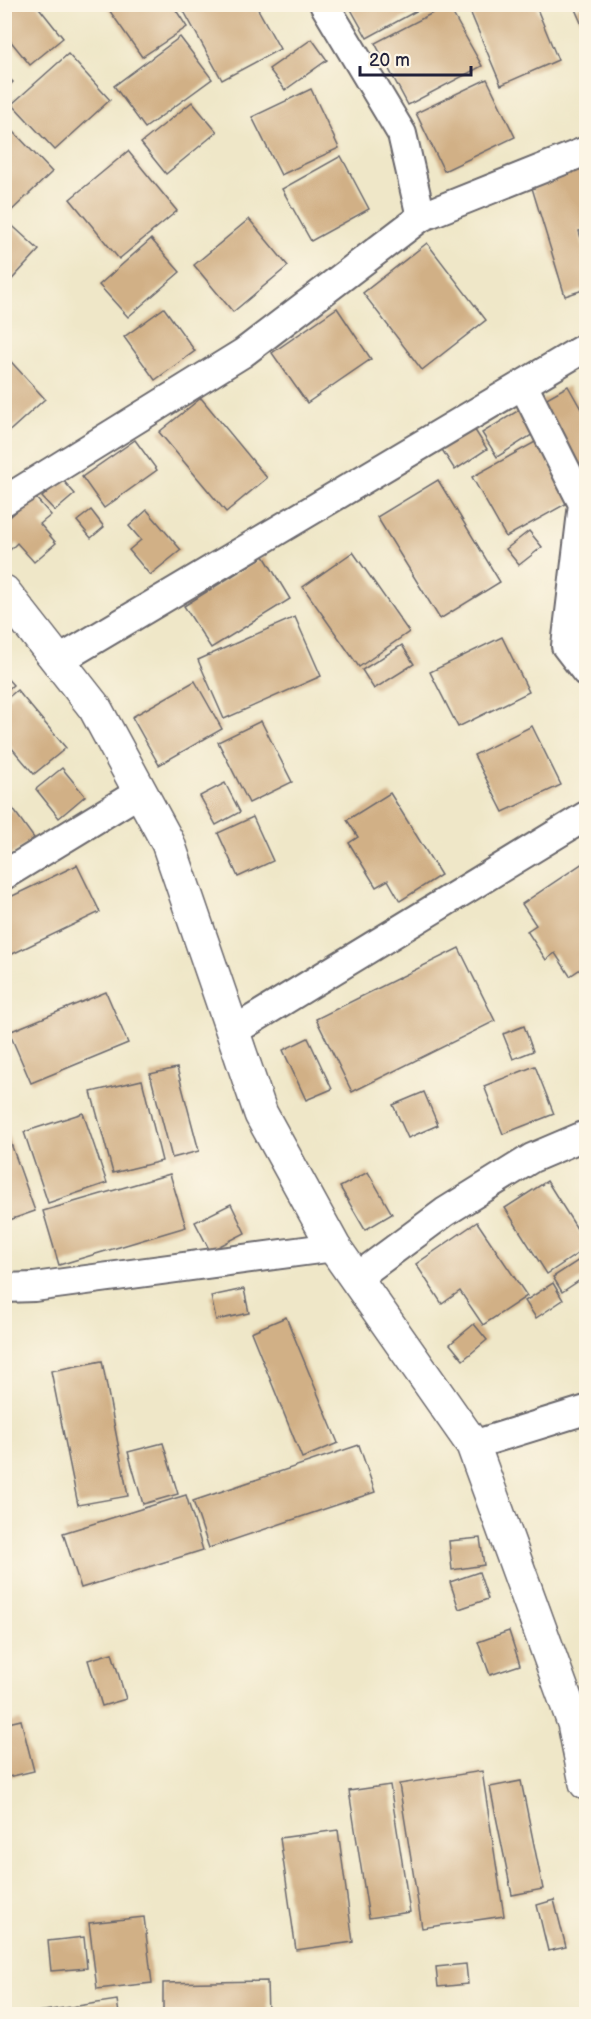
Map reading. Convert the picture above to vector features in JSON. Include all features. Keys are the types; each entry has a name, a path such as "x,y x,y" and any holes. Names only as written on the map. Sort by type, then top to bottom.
{"street":[{"path":"324,4 402,134 421,217"},
{"path":"4,501 243,353 421,217 586,152"},
{"path":"58,661 586,347"},
{"path":"523,385 583,504 566,646 586,672"},
{"path":"4,592 95,708 168,843 261,1114 334,1247 473,1444 580,1719 586,1783"},
{"path":"4,875 140,792"},
{"path":"232,1032 586,816"},
{"path":"356,1278 445,1212 532,1158 586,1135"},
{"path":"4,1288 34,1287 334,1247"},
{"path":"473,1444 586,1410"}],"building":[{"path":"4,4 36,4 63,38 30,65 4,33"},
{"path":"111,4 172,4 187,27 142,57 107,7"},
{"path":"180,4 255,4 280,49 222,80"},
{"path":"348,4 429,4 367,38"},
{"path":"467,4 535,4 558,60 501,85"},
{"path":"586,4 586,34 575,9"},
{"path":"448,5 482,66 408,105 375,43"},
{"path":"180,37 212,79 145,128 114,86"},
{"path":"312,39 327,60 285,90 269,69"},
{"path":"68,54 110,100 55,150 12,104"},
{"path":"4,73 13,82 4,91"},
{"path":"487,79 515,137 444,171 416,113"},
{"path":"311,89 339,148 281,175 252,117"},
{"path":"192,102 217,132 166,174 141,143"},
{"path":"14,132 52,172 8,214 4,211 4,142"},
{"path":"128,151 177,211 119,259 70,199"},
{"path":"341,156 369,209 311,241 282,189"},
{"path":"586,165 586,229 579,231 586,255 586,289 565,296 532,188"},
{"path":"4,218 39,250 4,288"},
{"path":"249,219 288,266 233,312 194,265"},
{"path":"151,239 180,272 128,317 99,285"},
{"path":"427,243 486,320 422,370 363,293"},
{"path":"164,308 195,351 155,380 124,337"},
{"path":"337,308 371,359 307,403 272,353"},
{"path":"4,354 45,399 4,436"},
{"path":"568,386 586,418 586,491 536,404"},
{"path":"201,398 267,478 226,512 159,432"},
{"path":"524,407 538,431 497,457 482,433"},
{"path":"471,424 487,449 455,470 439,445"},
{"path":"135,440 157,470 104,508 82,477"},
{"path":"537,441 571,501 506,537 472,477"},
{"path":"62,479 75,494 55,511 42,497"},
{"path":"438,480 500,582 440,619 377,517"},
{"path":"34,496 51,515 40,524 56,543 34,562 17,543 8,552 4,548 4,522"},
{"path":"91,510 104,527 91,538 77,521"},
{"path":"147,510 181,550 150,575 129,550 141,540 129,526"},
{"path":"529,531 542,547 519,565 506,549"},
{"path":"353,552 409,632 359,667 303,587"},
{"path":"264,556 290,599 211,648 184,606"},
{"path":"295,617 321,676 224,719 198,660"},
{"path":"502,637 529,692 458,727 430,672"},
{"path":"402,645 414,664 374,689 362,670"},
{"path":"4,675 13,685 4,693"},
{"path":"195,681 222,729 159,765 132,717"},
{"path":"17,690 66,748 34,774 4,739 4,701"},
{"path":"261,721 292,782 249,803 218,742"},
{"path":"532,726 561,785 503,812 474,755"},
{"path":"62,768 85,796 59,818 36,789"},
{"path":"225,783 240,812 216,825 200,796"},
{"path":"390,793 441,875 400,901 388,880 376,887 349,843 358,837 347,820"},
{"path":"13,809 34,838 4,860 4,815"},
{"path":"253,817 273,861 238,877 218,833"},
{"path":"586,861 586,965 570,976 555,953 546,960 527,931 536,925 522,904"},
{"path":"77,865 100,912 4,958 4,900"},
{"path":"459,948 495,1021 352,1092 316,1019"},
{"path":"106,992 128,1043 31,1083 9,1032"},
{"path":"524,1026 533,1051 513,1059 503,1034"},
{"path":"308,1038 332,1089 306,1100 283,1050"},
{"path":"535,1066 554,1114 503,1134 484,1086"},
{"path":"177,1068 199,1151 172,1158 150,1074"},
{"path":"142,1080 162,1161 113,1173 91,1092"},
{"path":"424,1092 438,1125 408,1138 393,1105"},
{"path":"83,1113 107,1183 48,1203 24,1132"},
{"path":"4,1124 35,1211 4,1222"},
{"path":"368,1172 392,1214 365,1230 340,1187"},
{"path":"170,1174 186,1227 59,1265 43,1211"},
{"path":"547,1181 586,1243 586,1248 547,1274 505,1208"},
{"path":"231,1204 245,1233 210,1251 195,1222"},
{"path":"477,1222 527,1296 483,1325 460,1291 442,1304 416,1264"},
{"path":"585,1256 586,1276 562,1292 553,1277"},
{"path":"553,1283 563,1300 536,1318 525,1301"},
{"path":"244,1289 249,1313 216,1320 211,1296"},
{"path":"286,1317 338,1443 302,1458 251,1332"},
{"path":"474,1324 487,1340 463,1360 450,1344"},
{"path":"102,1361 128,1496 78,1505 51,1371"},
{"path":"163,1443 178,1494 143,1504 128,1452"},
{"path":"359,1445 375,1492 209,1548 193,1501"},
{"path":"186,1495 203,1550 81,1588 63,1533"},
{"path":"480,1538 484,1565 452,1570 449,1541"},
{"path":"479,1572 488,1599 459,1609 450,1582"},
{"path":"509,1631 520,1665 490,1675 478,1642"},
{"path":"112,1653 126,1699 102,1706 88,1660"},
{"path":"21,1720 34,1771 4,1778 4,1724"},
{"path":"482,1771 504,1916 422,1928 399,1784"},
{"path":"521,1781 543,1889 512,1895 490,1787"},
{"path":"390,1785 410,1912 369,1918 349,1791"},
{"path":"338,1830 353,1942 296,1950 280,1838"},
{"path":"554,1900 566,1947 548,1951 537,1905"},
{"path":"144,1917 152,1983 97,1989 89,1923"},
{"path":"84,1937 87,1968 51,1971 48,1941"},
{"path":"466,1964 468,1984 438,1987 436,1967"},
{"path":"267,1981 268,2014 163,2014 163,1983"},
{"path":"117,2000 119,2014 31,2014 31,2013"}]}
